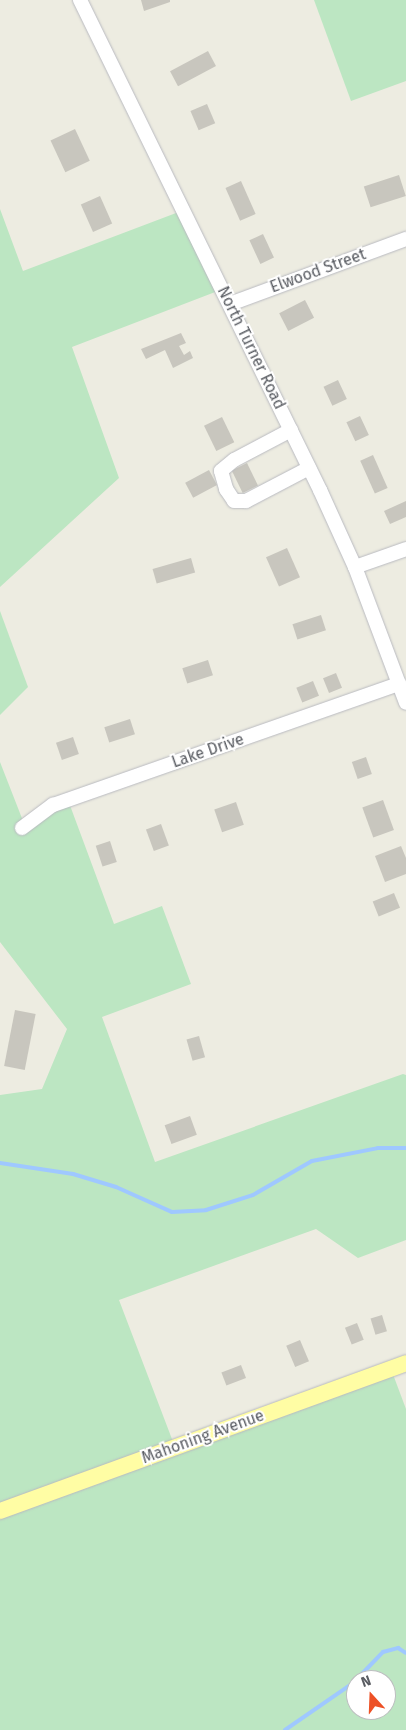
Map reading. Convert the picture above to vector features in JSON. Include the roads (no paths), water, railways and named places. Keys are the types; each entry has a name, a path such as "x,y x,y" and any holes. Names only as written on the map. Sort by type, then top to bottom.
{"main road":[{"name":"Mahoning Avenue","path":"0,1511 406,1363"}],"street":[{"name":"North Turner Road","path":"80,0 310,468 355,567 406,703"},
{"name":"Elwood Street","path":"230,304 406,238"},
{"path":"291,430 234,460 221,471 226,489 234,501 246,501 310,468"},
{"path":"355,567 406,549"},
{"name":"Lake Drive","path":"22,828 53,806 399,684"}],"waterway":[{"path":"0,1163 73,1174 116,1187 172,1212 206,1210 253,1195 312,1161 378,1148 406,1148"},
{"path":"366,1670 383,1652 398,1648 406,1653"},
{"path":"285,1730 346,1688"}]}
